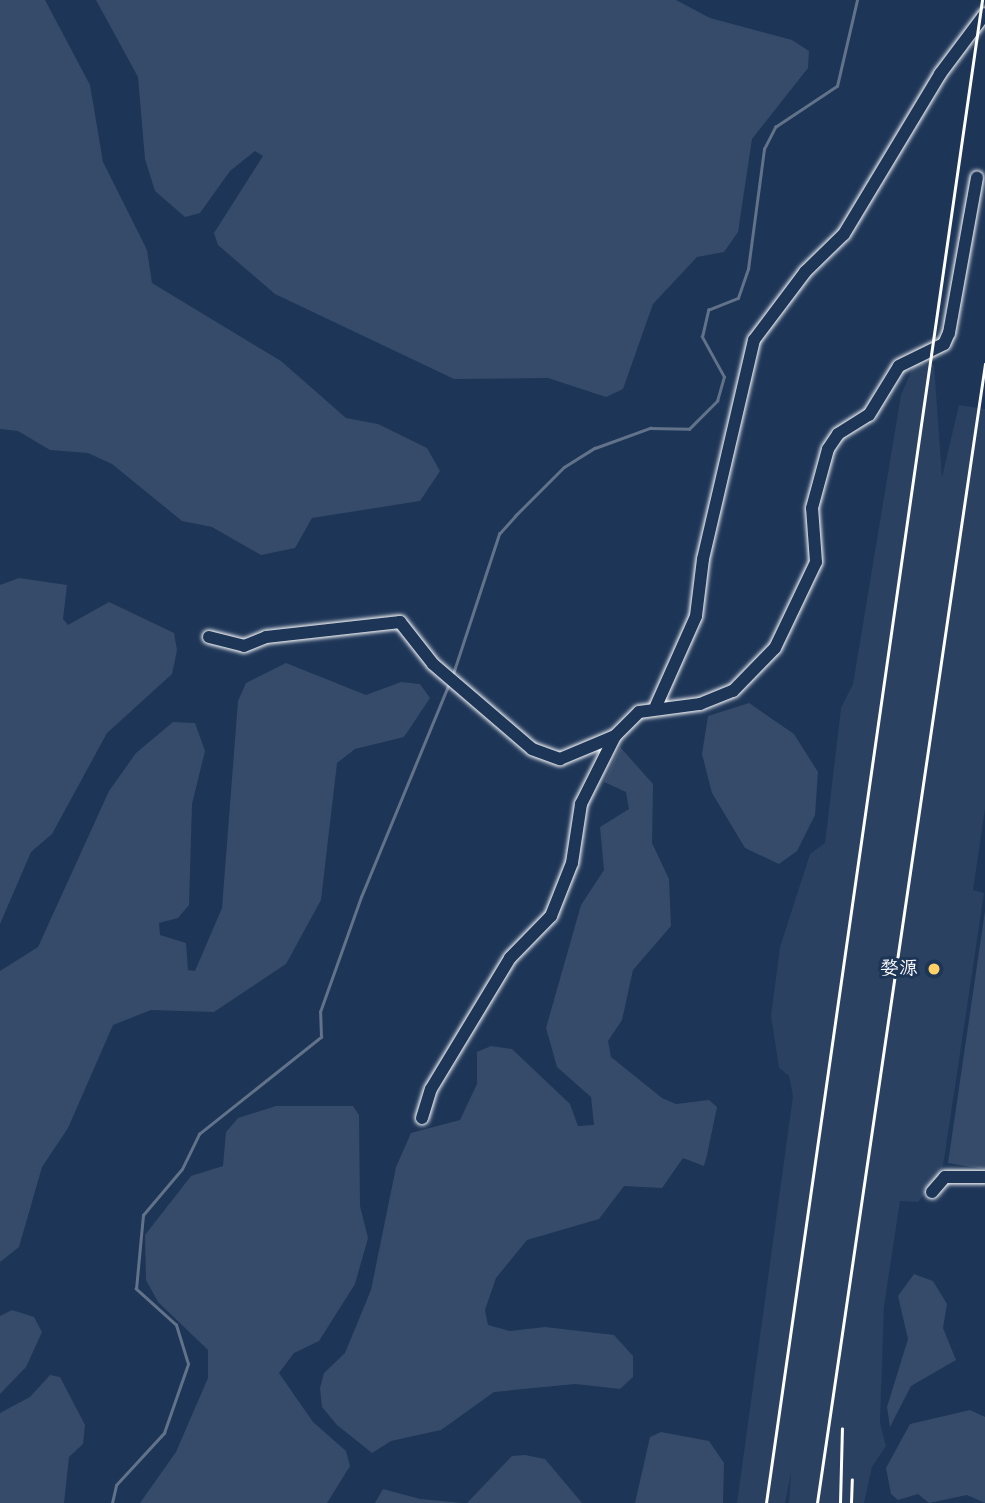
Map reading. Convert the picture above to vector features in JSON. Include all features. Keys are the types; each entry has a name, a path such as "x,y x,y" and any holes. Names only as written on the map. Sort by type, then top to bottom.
{"street":[{"path":"656,706 696,616 703,559 754,340 804,272 844,234 940,74 985,14"},
{"path":"422,1118 430,1089 510,958 551,916 572,863 581,803 625,721 656,706 700,704 733,691 775,648 816,562 812,508 828,449 838,434 869,415 899,366 944,344 949,333 977,178"},
{"path":"209,638 244,646 266,637 400,622 452,679 543,755 566,758 615,736"},
{"path":"932,1192 945,1177 985,1177"}],"shaded area":[{"path":"0,0 45,0 90,85 103,162 147,250 152,283 281,361 346,418 378,424 427,448 440,471 420,501 312,518 295,548 261,555 212,527 182,521 112,464 88,453 50,450 18,431 0,429"},
{"path":"96,0 676,0 710,18 792,40 809,51 808,68 752,139 738,232 724,252 697,257 653,304 623,389 606,397 548,378 454,379 275,294 218,245 214,233 263,156 255,151 230,171 200,213 185,217 155,191 145,159 138,77"},
{"path":"915,363 934,365 942,477 959,405 985,409 985,809 973,890 984,893 942,1172 918,1202 900,1201 884,1306 880,1423 886,1446 872,1467 864,1503 789,1503 791,1473 785,1503 737,1503 793,1096 789,1076 779,1068 771,1016 780,947 810,854 825,843 841,708 853,684 901,395"},
{"path":"19,578 67,585 63,619 68,625 109,602 174,633 177,650 172,674 107,733 52,834 31,852 0,924 0,585"},
{"path":"286,663 366,695 401,682 420,684 430,698 404,737 355,749 337,763 321,900 286,964 214,1012 151,1010 113,1025 68,1128 42,1167 19,1247 0,1262 0,971 38,947 109,791 136,753 173,722 195,723 205,751 192,804 189,905 178,918 159,923 160,935 186,943 188,970 195,971 222,908 238,701 246,683"},
{"path":"749,703 794,734 818,772 815,815 797,851 779,864 745,848 712,793 702,754 708,716"},
{"path":"620,747 653,784 652,843 669,879 671,926 633,970 622,1020 608,1041 611,1057 662,1098 676,1104 709,1100 717,1107 707,1155 704,1166 683,1158 662,1188 624,1186 599,1219 527,1240 496,1278 485,1310 488,1325 510,1331 545,1327 614,1335 633,1356 633,1377 620,1389 575,1384 494,1392 441,1430 391,1441 372,1453 337,1425 322,1407 320,1388 324,1373 345,1353 371,1290 396,1167 411,1133 460,1120 477,1084 477,1052 491,1046 512,1049 570,1104 578,1126 594,1125 591,1097 557,1067 546,1028 581,905 604,870 600,827 629,809 626,792 604,782"},
{"path":"985,911 985,1169 948,1163"},
{"path":"276,1106 353,1106 359,1115 360,1206 368,1238 355,1284 319,1341 294,1353 279,1373 313,1422 346,1451 350,1466 327,1503 140,1503 176,1452 208,1378 208,1350 158,1302 146,1280 145,1235 191,1176 223,1166 226,1132 238,1118"},
{"path":"914,1274 933,1281 947,1304 943,1328 956,1360 911,1386 890,1427 887,1407 908,1339 898,1296"},
{"path":"12,1310 34,1317 42,1332 26,1367 0,1394 0,1316"},
{"path":"50,1375 60,1377 85,1425 83,1444 69,1457 64,1503 0,1503 0,1413 30,1397"},
{"path":"970,1410 985,1417 985,1503 967,1495 929,1503 918,1494 898,1500 891,1494 886,1468 910,1424"},
{"path":"661,1432 709,1441 724,1463 723,1503 635,1503 650,1437"},
{"path":"525,1455 545,1459 582,1503 467,1503 512,1456"},
{"path":"383,1489 420,1499 463,1503 375,1503"}],"waterway":[{"path":"452,677 499,534 515,516 564,467 595,448 650,428 689,429 717,401 724,377 702,337 708,310 738,298 748,269 764,149 775,127 837,86 857,0"},
{"path":"112,1503 116,1485 164,1433 188,1364 176,1325 136,1289 143,1215 182,1169 199,1134 321,1037 320,1012 361,897 449,683"}],"railway":[{"path":"766,1503 982,0"},
{"path":"817,1503 985,364"},
{"path":"840,1503 842,1429"},
{"path":"851,1503 852,1480"}],"place":[{"name":"婺源","path":"934,969"}]}
